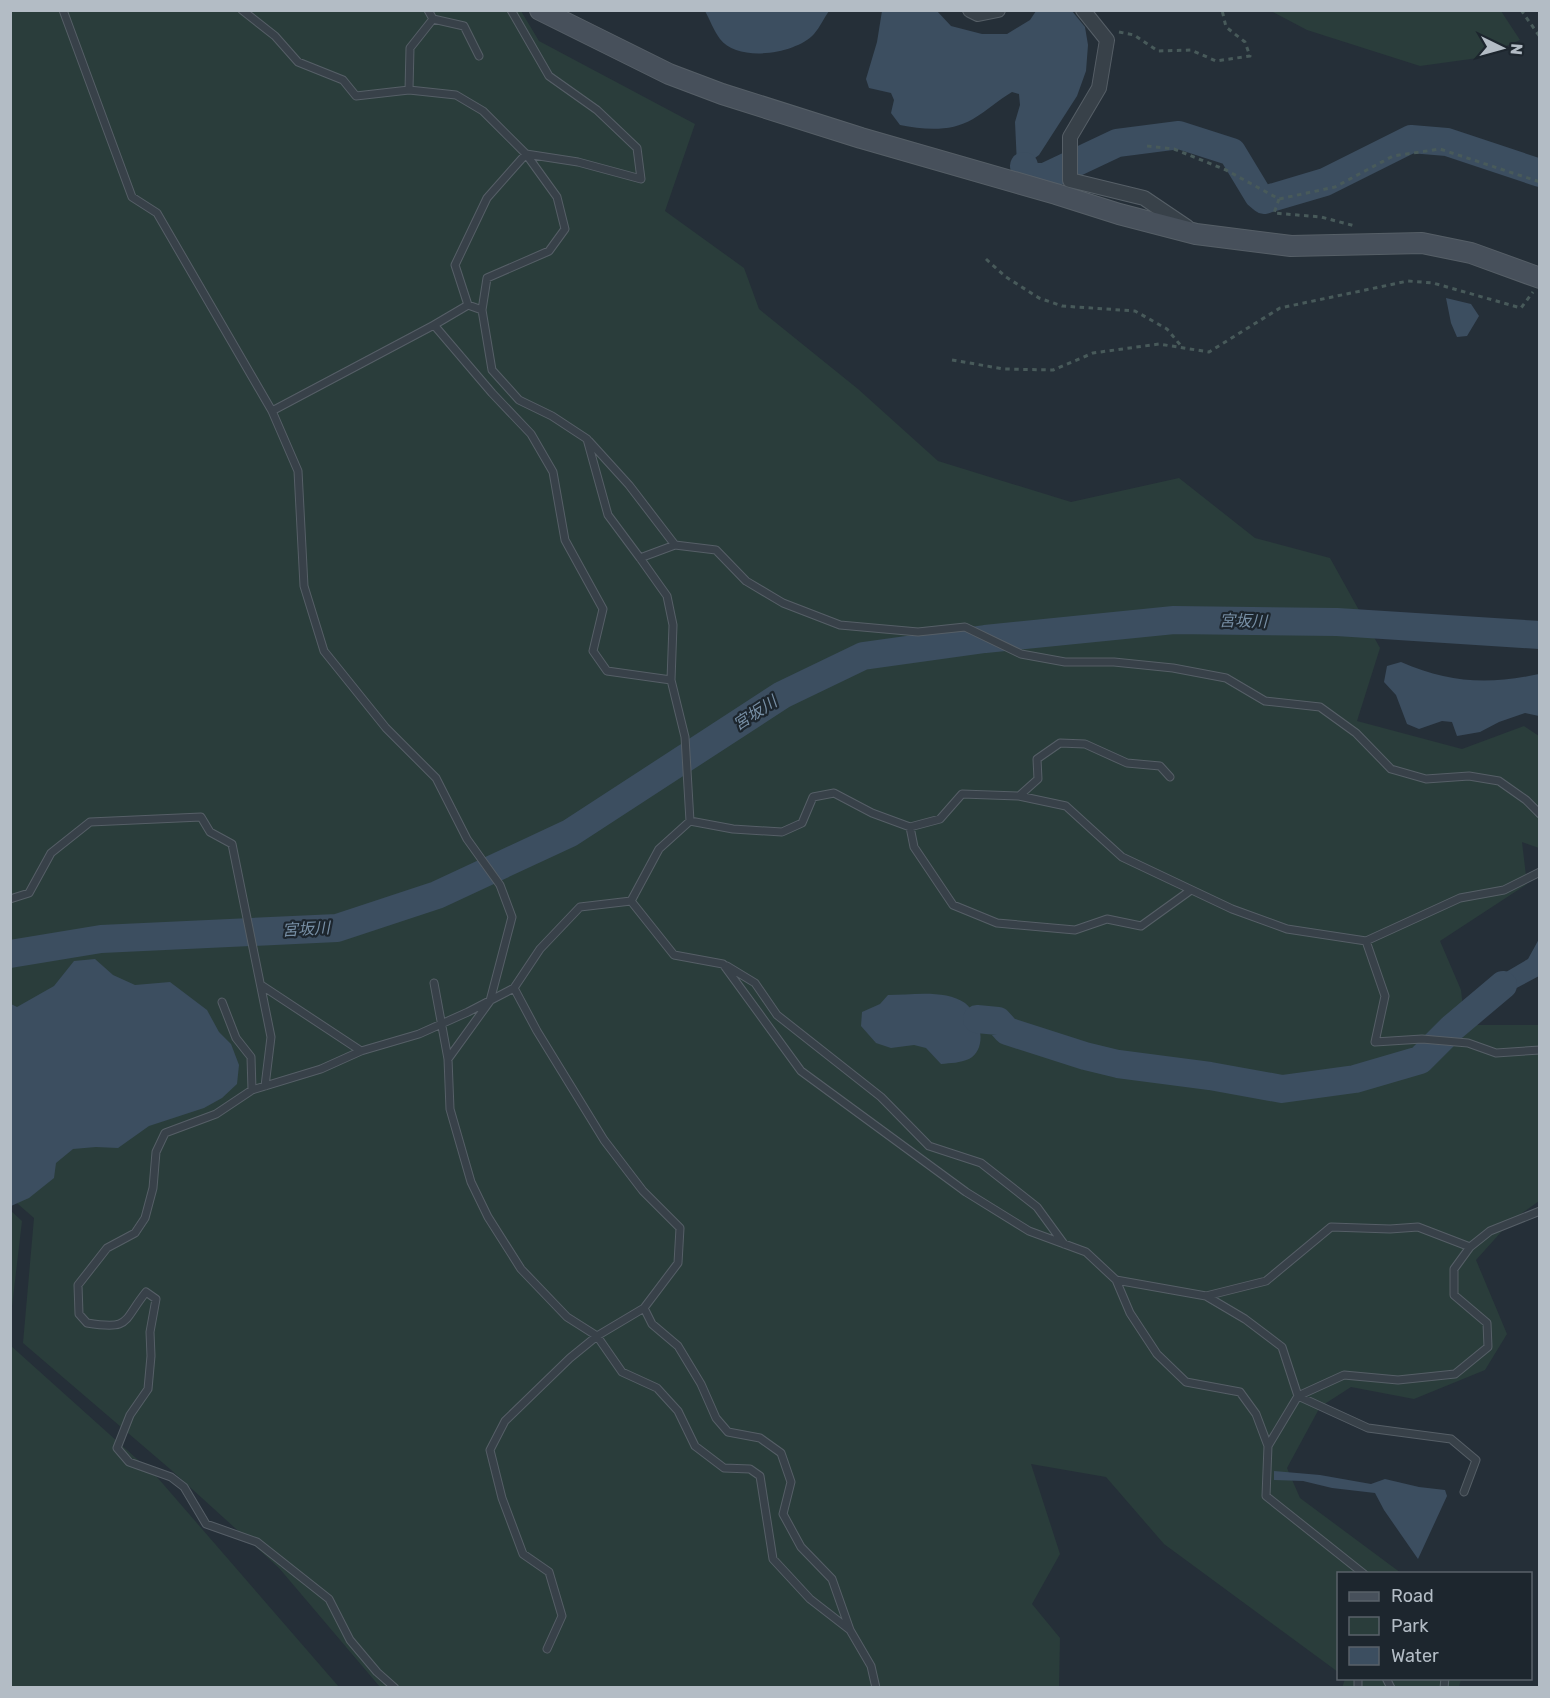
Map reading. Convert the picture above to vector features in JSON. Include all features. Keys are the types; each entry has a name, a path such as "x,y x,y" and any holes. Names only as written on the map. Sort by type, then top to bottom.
{"street":[{"path":"540,10 669,74 722,94 861,138 1119,214 1196,234 1292,246 1422,243 1471,253 1536,285"},
{"path":"970,10 978,14 998,10"},
{"path":"1083,10 1107,40 1099,88 1070,137 1070,180 1144,198 1196,234"}],"lane":[{"path":"63,10 132,197 157,213 272,411 298,471 304,586 324,651 386,728 436,778 467,839 500,885 512,917 490,1001 448,1059"},
{"path":"242,10 275,36 298,62 343,80 357,96 409,90 456,95 483,111 526,154 557,196 565,229 549,251 486,278 482,310 492,370 519,400 552,416 587,439 630,485 675,546"},
{"path":"428,10 433,19 464,26 479,56"},
{"path":"511,10 549,76 597,110 637,148 641,179 578,162 526,154"},
{"path":"409,90 410,48 433,19"},
{"path":"468,305 455,265 487,198 526,154"},
{"path":"272,411 468,305"},
{"path":"468,305 482,310"},
{"path":"434,325 492,393 531,434 553,472 565,540 603,609 593,651 607,671 671,680"},
{"path":"587,439 608,515 667,596 673,625 671,680 685,737 690,821"},
{"path":"640,558 675,546 716,550 746,581 774,598 840,625 918,632 965,627 1021,654 1065,662 1114,662 1173,668 1226,678 1265,701 1320,706 1356,733 1391,769 1426,779 1469,776 1499,781 1526,800 1539,814"},
{"path":"1019,796 1038,779 1037,759 1060,743 1085,744 1126,763 1160,766 1170,777"},
{"path":"690,821 733,829 782,832 802,823 813,797 834,793 872,813 910,827 940,819 962,794 1019,796 1066,806 1122,857 1232,909 1287,930 1366,941 1460,898 1504,890 1539,872"},
{"path":"10,899 29,893 51,854 90,822 201,817 210,832 232,844 271,1037 265,1086"},
{"path":"631,901 659,849 690,821"},
{"path":"910,827 914,847 953,905 997,923 1075,930 1107,920 1141,926 1191,890"},
{"path":"631,901 674,955 723,964 755,983 777,1015 881,1097 929,1146 981,1163 1037,1207 1064,1244"},
{"path":"395,1688 377,1672 350,1640 329,1599 257,1542 206,1524 184,1487 171,1477 129,1462 117,1448 130,1415 148,1389 151,1356 150,1332 156,1299 146,1292 128,1321 111,1327 87,1323 79,1314 78,1285 107,1248 135,1233 145,1218 153,1188 156,1152 165,1133 216,1114 252,1090 321,1069 362,1051 419,1034 490,1001 514,988 540,949 580,907 631,901"},
{"path":"1366,941 1385,996 1375,1042 1422,1039 1468,1043 1496,1053 1539,1050"},
{"path":"723,964 801,1071 966,1192 1029,1231 1086,1252 1116,1280 1130,1313 1157,1354 1186,1382 1240,1392 1256,1414 1268,1446 1266,1496 1361,1572"},
{"path":"434,983 448,1059 450,1109 471,1182 488,1217 521,1269 567,1317 597,1336 622,1372 657,1388 678,1411 694,1446 724,1468 750,1469 760,1476 773,1559 810,1599 850,1629"},
{"path":"261,985 362,1051"},
{"path":"514,988 537,1031 604,1140 643,1191 680,1228 678,1263 644,1308 597,1336 570,1358 506,1421 490,1450 502,1498 523,1554 549,1572 562,1616 547,1649"},
{"path":"222,1002 236,1038 251,1057 252,1090"},
{"path":"1268,1446 1298,1396 1344,1375 1398,1380 1455,1374 1488,1347 1487,1323 1454,1295 1454,1269 1470,1247 1490,1231 1539,1211"},
{"path":"1206,1296 1266,1281 1331,1227 1390,1229 1418,1227 1470,1247"},
{"path":"1116,1280 1206,1296 1245,1319 1282,1347 1298,1396 1368,1428 1451,1439 1476,1460 1464,1492"},
{"path":"644,1308 652,1324 678,1346 701,1384 716,1418 728,1432 760,1438 781,1453 791,1482 783,1514 801,1546 832,1580 850,1629 871,1666 876,1688"}],"path":[{"path":"1097,28 1134,35 1158,51 1191,50 1216,61 1250,56 1245,42 1226,27 1222,10"},
{"path":"1521,10 1539,37"},
{"path":"1147,146 1174,149 1226,170 1279,199 1335,187 1393,156 1440,149 1539,183"},
{"path":"1279,199 1274,213 1321,217 1362,228"},
{"path":"987,259 1006,277 1039,297 1062,306 1135,310 1167,329 1183,348"},
{"path":"952,360 1004,369 1053,370 1093,353 1159,344 1209,352 1280,308 1408,281 1433,283 1521,308 1536,285"}],"green space":[{"path":"11,11 521,11 539,41 695,124 665,211 744,268 759,309 858,389 938,461 1071,502 1179,478 1255,538 1330,558 1380,648 1357,721 1462,749 1524,726 1539,736 1539,848 1522,842 1527,884 1440,941 1461,990 1465,1025 1539,1025 1539,1201 1511,1221 1476,1260 1507,1334 1485,1370 1414,1399 1351,1387 1320,1407 1287,1468 1300,1498 1400,1572 1337,1572 1337,1671 1164,1544 1106,1477 1031,1464 1060,1554 1032,1604 1060,1638 1059,1687 380,1687 279,1568 170,1469 23,1343 34,1218 11,1198"},
{"path":"1271,11 1501,11 1520,40 1478,58 1420,66 1307,30"},
{"path":"11,1211 22,1221 11,1315"},
{"path":"10,1345 157,1477 339,1687 11,1687"},
{"path":"1345,1680 1461,1680 1459,1687 1342,1688"}],"water":[{"path":"705,11 829,11 814,34 806,41 781,51 753,53 728,46 720,39"},
{"path":"882,11 937,11 951,26 982,34 1007,34 1030,20 1036,11 1072,11 1085,27 1088,45 1086,71 1077,96 1039,155 1024,166 1017,165 1015,122 1020,105 1019,94 1012,92 973,119 956,126 928,129 900,125 891,113 894,100 891,93 869,88 866,79 877,42"},
{"path":"1446,298 1471,304 1479,316 1467,336 1457,337 1451,323"},
{"path":"1401,662 1436,674 1469,680 1503,680 1539,674 1539,716 1525,713 1499,722 1480,732 1457,736 1452,722 1442,721 1419,729 1407,724 1396,695 1384,682 1387,666"},
{"path":"1539,939 1539,976 1509,992 1503,985 1506,972 1528,959"},
{"path":"95,959 113,975 135,985 170,982 207,1010 219,1032 231,1044 239,1065 237,1084 222,1098 204,1108 149,1126 118,1148 73,1149 56,1163 54,1178 29,1198 11,1206 11,1004 17,1007 54,986 74,961"},
{"path":"938,994 965,1003 975,1015 980,1031 979,1047 975,1054 969,1059 941,1064 926,1048 914,1045 891,1048 876,1043 861,1026 862,1012 880,1004 888,995"},
{"path":"1274,1471 1320,1475 1371,1484 1385,1479 1445,1490 1447,1496 1418,1559 1375,1493 1332,1488 1303,1481 1274,1480"}],"waterway":[{"path":"1024,166 1027,177 1045,177 1117,143 1179,135 1232,152 1258,195 1264,200 1325,182 1411,139 1447,142 1540,173"},
{"name":"宮坂川","path":"10,954 101,939 337,928 437,895 570,833 782,695 863,656 985,639 1174,620 1337,622 1540,635"},
{"path":"977,1019 998,1021 1007,1031 1118,1064 1210,1076 1282,1089 1355,1079 1420,1060 1452,1028 1503,985"}]}
